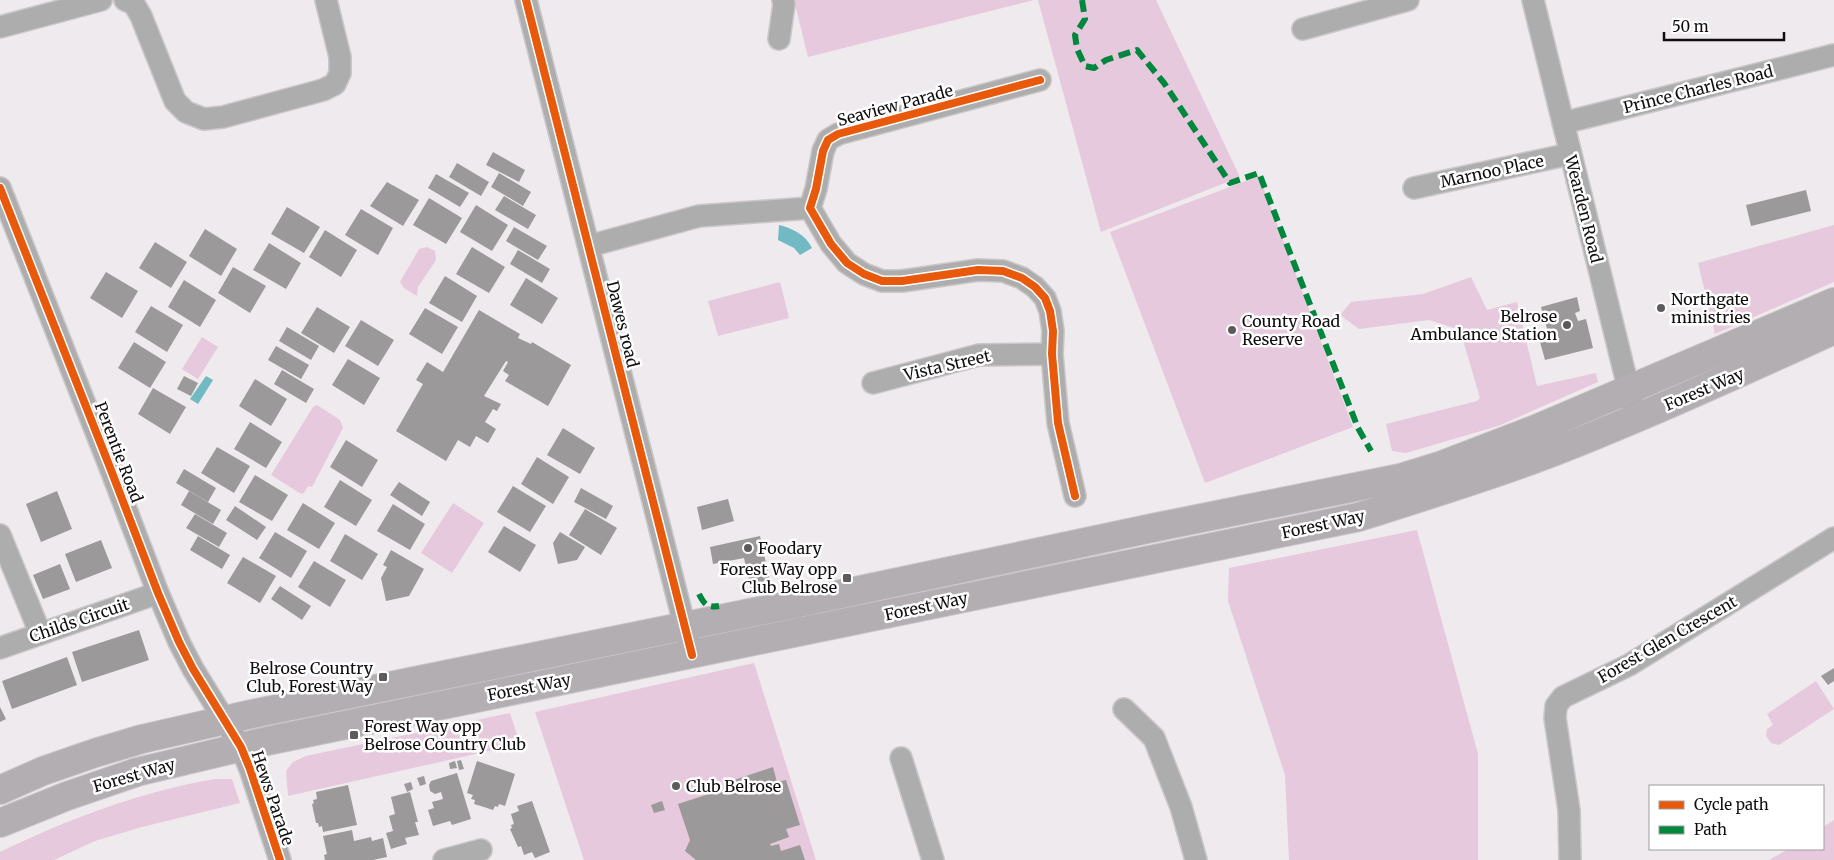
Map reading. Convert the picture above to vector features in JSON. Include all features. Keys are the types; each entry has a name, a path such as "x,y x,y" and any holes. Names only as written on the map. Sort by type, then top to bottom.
{"main road":[{"name":"Forest Way","path":"0,790 95,753 224,720 1400,478 1450,462 1628,390 1831,320"},
{"name":"Forest Way","path":"0,823 99,784 137,772 241,747 500,692 692,655 1359,517 1488,476 1636,418 1775,358 1831,320"}],"street":[{"path":"0,27 102,0"},
{"path":"125,0 134,4 142,18 175,102 186,112 204,119 222,117 282,101 323,90 335,84 340,73 340,57 326,0"},
{"name":"Dawes road","path":"526,0 692,655"},
{"path":"779,39 783,0"},
{"path":"1303,28 1408,0"},
{"name":"Wearden Road","path":"1533,0 1636,418"},
{"name":"Prince Charles Road","path":"1563,123 1834,55"},
{"name":"Seaview Parade","path":"810,208 816,189 823,151 828,140 838,134 1040,80"},
{"name":"Marnoo Place","path":"1414,188 1570,154"},
{"name":"Perentie Road","path":"0,188 108,460 158,593 179,642 224,720"},
{"path":"589,246 699,216 810,208 831,244 847,263 864,274 882,281 902,281 978,270 1003,271 1022,278 1035,287 1045,298 1050,311 1053,331 1052,354 1058,423 1075,496"},
{"name":"Vista Street","path":"873,383 979,355 1052,354"},
{"path":"0,535 40,633"},
{"name":"Forest Glen Crescent","path":"1570,860 1568,810 1555,718 1556,706 1563,697 1629,665 1834,538"},
{"name":"Childs Circuit","path":"0,648 158,593"},
{"path":"1124,709 1154,738 1181,808 1196,860"},
{"name":"Hews Parade","path":"224,720 241,747 250,769 280,860"},
{"path":"901,758 933,860"},
{"path":"444,860 481,850"}],"shaded area":[{"path":"794,0 1034,0 808,57"},
{"path":"1038,0 1156,0 1240,177 1101,232"},
{"name":"County Road Reserve","path":"1259,176 1353,427 1205,483 1110,232"},
{"path":"1834,225 1834,282 1715,334 1698,263"},
{"path":"427,247 435,251 436,260 418,287 417,296 404,288 400,282 419,249"},
{"path":"1471,277 1487,310 1517,302 1537,386 1596,373 1598,382 1498,426 1406,453 1392,451 1386,424 1477,401 1480,398 1460,330 1429,320 1359,329 1340,315 1351,302 1423,294"},
{"path":"780,282 789,318 718,336 708,301"},
{"path":"202,337 218,347 198,379 182,369"},
{"path":"317,405 340,420 343,428 312,487 308,486 304,493 301,494 271,475 313,407"},
{"path":"453,503 484,523 452,573 421,553"},
{"path":"1417,530 1478,754 1478,860 1289,860 1285,775 1228,601 1229,568"},
{"name":"Club Belrose","path":"754,663 816,860 584,860 535,712"},
{"path":"1816,681 1834,709 1779,745 1771,743 1766,736 1767,729 1773,725 1767,714"},
{"path":"510,713 520,744 288,796 286,771 293,762 306,756"},
{"path":"215,779 232,779 240,803 142,827 95,841 54,860 0,860 0,852 78,818 160,791"},
{"path":"1834,820 1834,860 1769,860 1786,850 1824,850 1824,826"}],"water":[{"path":"779,225 798,233 806,239 812,248 800,255 794,248 778,240"},
{"path":"206,376 213,380 198,404 190,399"}],"building":[{"path":"493,152 525,170 519,182 486,165"},
{"path":"457,163 489,182 481,196 449,177"},
{"path":"499,173 531,192 523,206 491,187"},
{"path":"436,174 469,193 460,207 428,188"},
{"path":"387,182 419,200 403,226 370,206"},
{"path":"1806,190 1811,211 1751,226 1746,205"},
{"path":"504,196 536,215 528,229 495,210"},
{"path":"429,198 462,218 446,244 413,225"},
{"path":"476,205 508,225 492,251 460,232"},
{"path":"287,207 320,227 304,253 271,234"},
{"path":"361,209 393,228 378,255 345,235"},
{"path":"514,227 547,246 538,260 506,241"},
{"path":"205,229 237,249 221,276 189,256"},
{"path":"325,230 357,250 341,277 309,257"},
{"path":"155,242 187,262 171,288 139,268"},
{"path":"269,243 301,263 286,289 253,270"},
{"path":"472,247 505,267 489,293 456,274"},
{"path":"518,250 550,269 542,283 510,264"},
{"path":"233,267 266,286 250,313 218,293"},
{"path":"106,272 138,291 122,318 90,298"},
{"path":"445,276 477,296 462,322 429,303"},
{"path":"526,278 558,298 542,324 510,305"},
{"path":"184,280 216,300 200,327 168,307"},
{"name":"Belrose Ambulance Station","path":"1577,297 1580,311 1575,313 1578,321 1586,319 1593,348 1545,360 1537,331 1547,329 1541,307"},
{"path":"151,306 183,325 167,352 135,332"},
{"path":"317,307 350,327 334,353 301,333"},
{"path":"425,308 458,327 442,354 409,334"},
{"path":"479,310 520,334 518,338 531,344 532,342 571,365 548,406 505,381 509,375 503,371 508,362 506,361 484,396 501,404 497,411 493,409 485,422 496,429 488,443 476,436 470,447 458,440 446,461 396,431 423,384 416,380 427,362 443,372"},
{"path":"361,320 394,340 378,366 345,346"},
{"path":"287,327 319,346 311,360 279,341"},
{"path":"134,342 166,362 150,388 118,368"},
{"path":"276,346 309,365 301,379 268,360"},
{"path":"348,359 380,378 364,405 332,385"},
{"path":"282,370 314,389 306,403 274,384"},
{"path":"184,376 198,383 191,396 177,389"},
{"path":"255,379 287,399 271,426 239,406"},
{"path":"153,388 186,407 170,434 138,414"},
{"path":"250,422 282,442 266,468 234,449"},
{"path":"563,428 595,448 580,474 547,455"},
{"path":"346,440 378,460 362,487 330,467"},
{"path":"217,447 250,466 234,493 201,473"},
{"path":"537,457 569,477 553,504 521,484"},
{"path":"184,469 216,488 208,502 176,483"},
{"path":"255,475 288,495 272,521 239,502"},
{"path":"340,480 372,500 356,526 324,507"},
{"path":"399,482 430,502 422,516 390,495"},
{"path":"513,486 546,506 530,532 497,512"},
{"path":"581,488 613,506 606,519 574,502"},
{"path":"57,491 72,529 41,542 26,504"},
{"path":"189,491 221,510 213,524 181,505"},
{"path":"728,499 734,521 702,530 697,507"},
{"path":"303,503 335,523 319,549 287,530"},
{"path":"393,504 425,524 410,550 377,531"},
{"path":"235,506 266,527 257,540 226,520"},
{"path":"585,509 617,528 601,555 569,535"},
{"path":"195,514 227,533 219,547 186,528"},
{"path":"504,526 536,545 520,572 488,552"},
{"path":"275,532 307,551 291,578 259,558"},
{"path":"560,532 585,547 577,560 558,564 553,543"},
{"path":"345,534 378,554 362,580 330,561"},
{"path":"198,536 230,555 222,569 190,550"},
{"path":"760,536 771,585 751,590 744,558 713,564 710,547"},
{"path":"101,540 112,568 76,582 65,554"},
{"path":"391,550 424,569 409,596 386,601 381,578 387,567 383,565"},
{"path":"243,557 276,576 260,603 227,583"},
{"path":"314,561 346,580 330,607 298,587"},
{"path":"60,564 70,589 43,599 33,575"},
{"path":"280,586 311,606 302,620 271,599"},
{"path":"139,630 149,660 82,682 72,652"},
{"path":"67,657 77,685 12,709 2,681"},
{"path":"1834,668 1834,681 1828,685 1821,676"},
{"path":"0,707 6,719 0,722"},
{"path":"461,760 464,769 459,770 457,761"},
{"path":"455,761 457,768 450,769 449,763"},
{"path":"477,761 515,774 505,806 499,804 493,810 474,804 475,800 471,799 473,795 467,793"},
{"path":"773,767 777,782 786,780 800,825 786,829 789,837 770,844 771,846 779,844 781,851 800,845 805,860 696,860 685,851 690,840 678,804 718,791 719,793 730,790 734,780"},
{"path":"457,773 471,819 452,825 450,821 433,826 428,810 434,808 432,802 443,799 441,792 435,794 430,791 429,785 431,781"},
{"path":"424,776 426,784 420,786 417,778"},
{"path":"411,782 413,789 407,792 404,784"},
{"path":"348,785 357,825 323,832 322,826 319,827 318,823 316,823 312,804 314,803 313,800 317,799 316,792"},
{"path":"410,792 418,822 415,822 419,835 405,838 407,844 391,849 386,833 393,831 389,816 395,814 391,797"},
{"path":"532,801 550,852 535,858 532,852 524,855 521,846 518,847 510,829 512,828 511,825 514,824 511,814 519,811 517,806"},
{"path":"662,801 665,810 654,813 651,805"},
{"path":"352,830 354,841 371,837 372,841 383,838 387,857 373,860 325,860 324,855 327,854 323,836"}],"marked path":[{"path":"1082,0 1085,19 1075,35 1077,49 1085,66 1094,68 1106,60 1137,50 1164,83 1230,183 1259,173 1358,428 1371,451"},
{"path":"699,594 706,604 719,606"}],"cycle path":[{"path":"526,0 692,655"},
{"path":"1040,80 838,134 828,140 823,151 816,189 810,208 831,244 847,263 864,274 882,281 902,281 978,270 1003,271 1022,278 1035,287 1045,298 1050,311 1053,331 1052,354 1058,423 1075,496"},
{"path":"0,188 158,593 193,669 241,747 280,860"}],"place":[{"name":"Northgate ministries","path":"1661,308"},
{"name":"Belrose Ambulance Station","path":"1567,325"},
{"name":"County Road Reserve","path":"1232,330"},
{"name":"Foodary","path":"748,548"},
{"name":"Forest Way opp Club Belrose","path":"847,578"},
{"name":"Belrose Country Club, Forest Way","path":"383,677"},
{"name":"Forest Way opp Belrose Country Club","path":"354,735"},
{"name":"Club Belrose","path":"676,786"}]}
